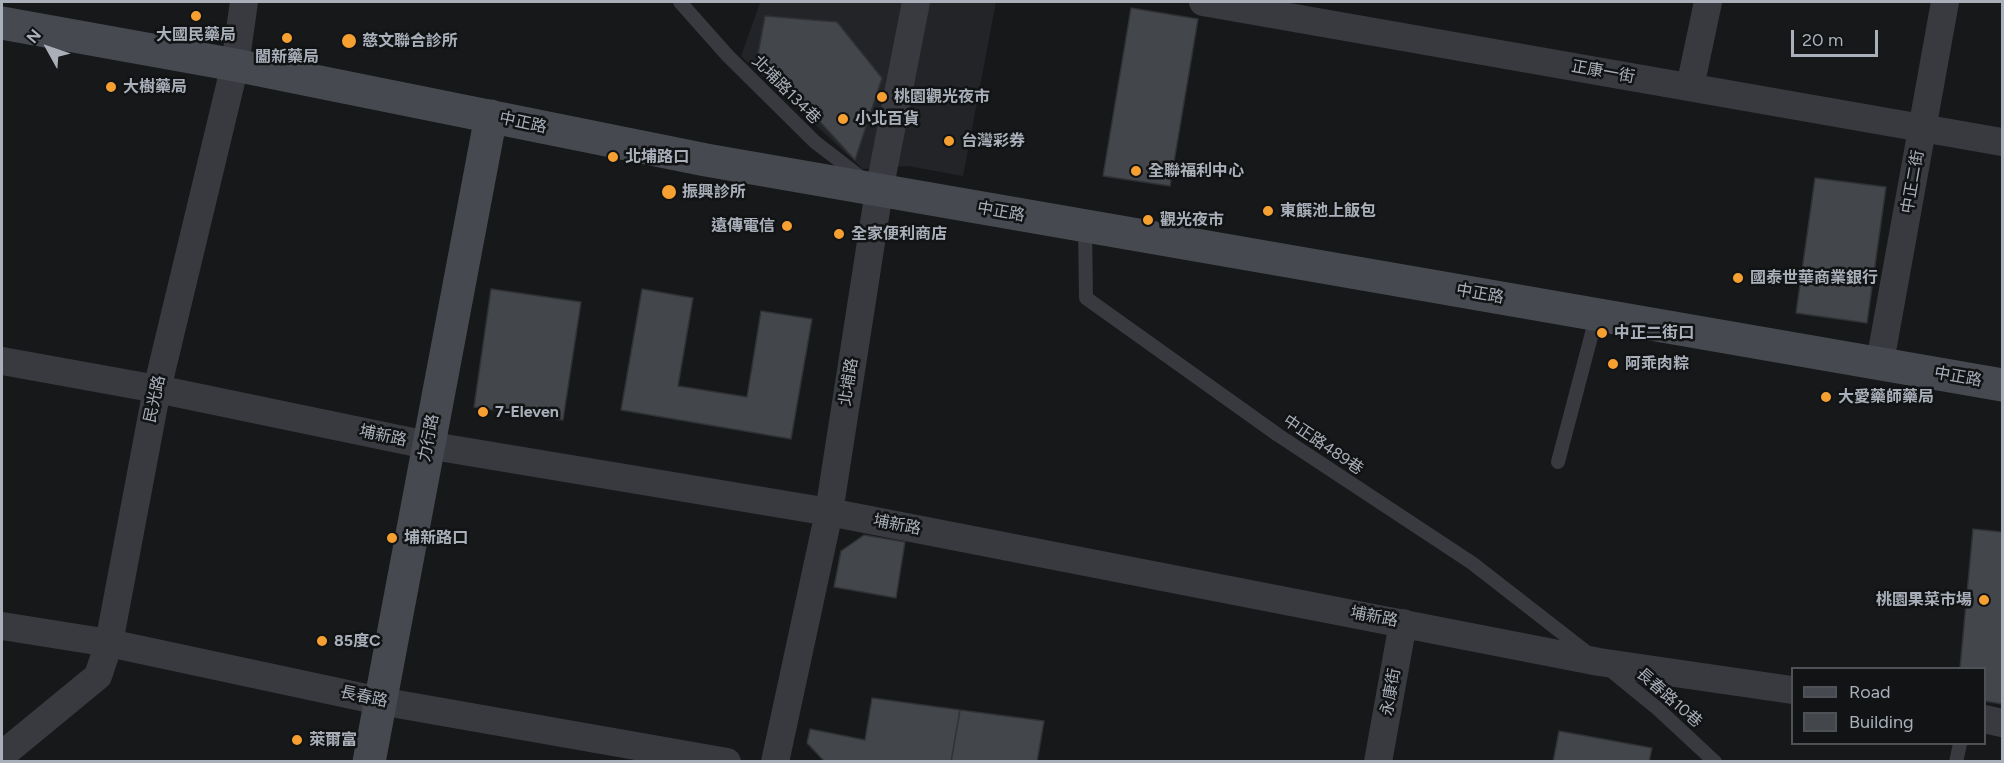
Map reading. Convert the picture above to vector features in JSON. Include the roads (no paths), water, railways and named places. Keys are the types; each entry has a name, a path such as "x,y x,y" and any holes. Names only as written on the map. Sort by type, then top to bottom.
{"street":[{"name":"民光路","path":"2,755 98,676 109,643 157,388 235,65 244,2"},
{"name":"北埔路","path":"775,762 829,512 879,191 916,2"},
{"name":"正康一街","path":"1203,2 2002,142"},
{"path":"1690,87 1708,2"},
{"name":"中正二街","path":"1880,363 1946,2"},
{"name":"中正路","path":"2,23 235,65 706,160 2002,385"},
{"name":"力行路","path":"369,762 427,445 491,116"},
{"name":"埔新路","path":"2,361 157,388 427,445 829,512 1599,662 1791,690"},
{"name":"永康街","path":"1378,762 1403,623"},
{"name":"長春路","path":"2,626 109,643 380,701 727,762"},
{"path":"1986,719 2002,723"}],"lane":[{"name":"北埔路134巷","path":"680,2 728,56 814,142 879,191"},
{"name":"中正路489巷","path":"1085,226 1086,298 1278,435 1472,563 1599,662"},
{"path":"1558,462 1597,314"},
{"name":"長春路10巷","path":"1599,662 1658,709 1715,762"},
{"path":"1956,762 1960,745"}],"place":[{"name":"大國民藥局","path":"196,16"},
{"name":"闔新藥局","path":"287,38"},
{"name":"慈文聯合診所","path":"349,41"},
{"name":"大樹藥局","path":"111,87"},
{"name":"桃園觀光夜市","path":"882,97"},
{"name":"小北百貨","path":"843,119"},
{"name":"台灣彩券","path":"949,141"},
{"name":"北埔路口","path":"613,157"},
{"name":"全聯福利中心","path":"1136,171"},
{"name":"振興診所","path":"669,192"},
{"name":"東饌池上飯包","path":"1268,211"},
{"name":"觀光夜市","path":"1148,220"},
{"name":"遠傳電信","path":"787,226"},
{"name":"全家便利商店","path":"839,234"},
{"name":"國泰世華商業銀行","path":"1738,278"},
{"name":"中正二街口","path":"1602,333"},
{"name":"阿乖肉粽","path":"1613,364"},
{"name":"大愛藥師藥局","path":"1826,397"},
{"name":"7-Eleven","path":"483,412"},
{"name":"埔新路口","path":"392,538"},
{"name":"桃園果菜市場","path":"1984,600"},
{"name":"85度C","path":"322,641"},
{"name":"萊爾富","path":"297,740"}]}
